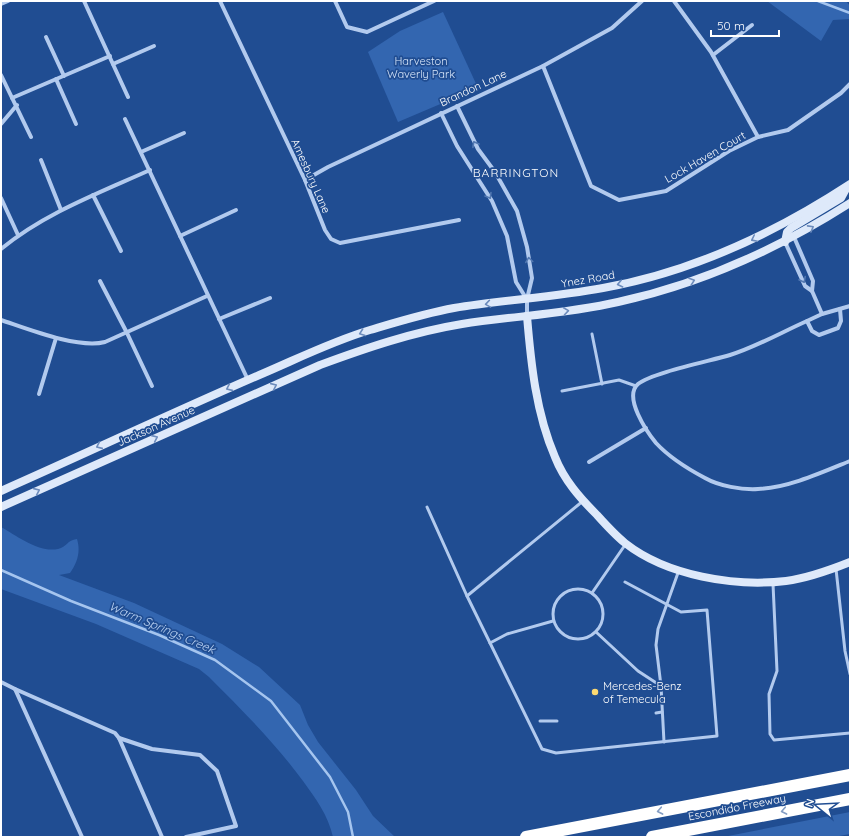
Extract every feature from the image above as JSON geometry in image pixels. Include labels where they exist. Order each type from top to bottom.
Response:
[{"type":"highway","points":[[526,837],[850,775]]},
{"type":"highway","name":"Escondido Freeway","points":[[652,837],[850,799]]},
{"type":"main road","name":"Ynez Road","points":[[315,351],[368,330],[453,308],[605,288],[657,276],[712,257],[751,241],[780,226],[849,184]]},
{"type":"main road","points":[[785,242],[787,232],[791,228],[841,198],[849,184]]},
{"type":"main road","points":[[850,203],[812,228],[785,242],[726,268],[668,289],[617,303],[527,316],[535,387],[547,437],[555,459],[564,475],[583,501],[626,543],[654,560],[679,570],[721,579],[772,582],[788,580],[836,568],[850,562]]},
{"type":"main road","name":"Jackson Avenue","points":[[1,507],[179,427],[320,365],[358,350],[420,333],[462,324],[527,316]]},
{"type":"main road","name":"Jackson Avenue","points":[[1,491],[315,351]]},
{"type":"main road","points":[[173,413],[179,427]]},
{"type":"street","points":[[1,4],[8,1]]},
{"type":"street","points":[[84,1],[128,97]]},
{"type":"street","name":"Amesbury Lane","points":[[220,1],[305,180],[325,230],[331,239],[340,243],[459,220]]},
{"type":"street","points":[[334,1],[347,27],[366,32],[434,1]]},
{"type":"street","name":"Brandon Lane","points":[[305,180],[441,113],[542,66],[612,28],[642,1]]},
{"type":"street","points":[[674,1],[713,55],[758,137]]},
{"type":"street","points":[[713,55],[752,25]]},
{"type":"street","points":[[46,37],[64,76]]},
{"type":"street","points":[[114,64],[154,46]]},
{"type":"street","points":[[12,98],[110,56]]},
{"type":"street","name":"Lock Haven Court","points":[[542,66],[591,186],[619,200],[666,191],[729,151],[758,137],[788,130],[850,84]]},
{"type":"street","points":[[1,75],[17,105],[31,137]]},
{"type":"street","points":[[56,79],[76,124]]},
{"type":"street","points":[[1,124],[17,105]]},
{"type":"street","points":[[457,106],[478,149],[495,172],[517,211],[527,247],[532,278],[527,298],[527,316]]},
{"type":"street","points":[[441,113],[458,146],[492,201],[507,236],[516,282],[527,298]]},
{"type":"street","points":[[125,119],[150,170],[207,296],[248,380]]},
{"type":"street","points":[[141,152],[184,133]]},
{"type":"street","points":[[41,160],[61,210]]},
{"type":"street","points":[[1,249],[18,235],[61,210],[150,170]]},
{"type":"street","points":[[93,195],[121,251]]},
{"type":"street","points":[[1,198],[18,235]]},
{"type":"street","points":[[180,236],[236,210]]},
{"type":"street","points":[[794,237],[813,281],[812,291],[822,314]]},
{"type":"street","points":[[785,242],[805,286],[812,291]]},
{"type":"street","points":[[100,281],[152,386]]},
{"type":"street","points":[[1,320],[56,338],[96,345],[127,333],[207,296]]},
{"type":"street","points":[[219,319],[270,298]]},
{"type":"street","points":[[850,306],[822,314],[732,355],[651,377],[636,386],[633,393],[634,405],[656,443],[675,459],[706,479],[730,486],[758,489],[788,483],[825,472],[850,461]]},
{"type":"street","points":[[807,321],[812,331],[819,335],[826,334],[838,328],[841,322],[840,309]]},
{"type":"street","points":[[39,394],[56,338]]},
{"type":"street","points":[[589,462],[646,428]]},
{"type":"street","points":[[1,682],[15,690],[114,734],[119,738],[152,749],[200,755],[217,771],[236,826],[186,837]]},
{"type":"street","points":[[15,690],[82,837]]},
{"type":"street","points":[[119,738],[162,837]]},
{"type":"lane","points":[[592,334],[602,384]]},
{"type":"lane","points":[[562,391],[620,380],[636,386]]},
{"type":"lane","points":[[467,596],[583,501]]},
{"type":"lane","points":[[427,507],[467,596],[542,749],[556,753],[717,736],[708,610],[681,612],[625,582]]},
{"type":"lane","points":[[592,593],[626,543]]},
{"type":"lane","points":[[836,568],[845,651],[850,674]]},
{"type":"lane","points":[[664,742],[661,686],[656,645],[658,629],[679,570]]},
{"type":"lane","points":[[772,582],[777,671],[769,694],[770,734],[774,740],[850,733]]},
{"type":"lane","points":[[578,588],[592,593],[602,604],[603,612],[600,626],[596,632],[589,637],[580,639],[572,639],[564,635],[558,629],[554,621],[554,606],[563,593],[578,588]]},
{"type":"lane","points":[[490,643],[507,634],[554,621]]},
{"type":"lane","points":[[596,632],[638,671],[661,686]]},
{"type":"lane","points":[[656,712],[662,712]]},
{"type":"lane","points":[[540,721],[557,721]]},
{"type":"green space","points":[[767,1],[846,1],[850,6],[850,19],[833,20],[821,41]]},
{"type":"green space","name":"Harveston Waverly Park","points":[[443,12],[478,88],[398,122],[368,52],[400,31]]},
{"type":"green space","points":[[1,527],[28,543],[43,549],[58,549],[77,539],[79,548],[75,565],[70,573],[59,575],[134,603],[222,644],[259,667],[300,705],[308,725],[318,742],[356,790],[373,816],[395,837],[333,837],[331,829],[321,808],[292,767],[246,714],[199,669],[96,624],[1,589]]},
{"type":"green space","points":[[850,812],[850,834],[834,837],[723,837]]},
{"type":"waterway","points":[[818,1],[850,13]]},
{"type":"waterway","name":"Warm Springs Creek","points":[[1,570],[71,601],[159,635],[215,660],[271,701],[330,777],[348,812],[353,837]]},
{"type":"place","name":"Mercedes-Benz of Temecula","points":[[595,692]]},
{"type":"district","name":"BARRINGTON","points":[[516,173]]}]
